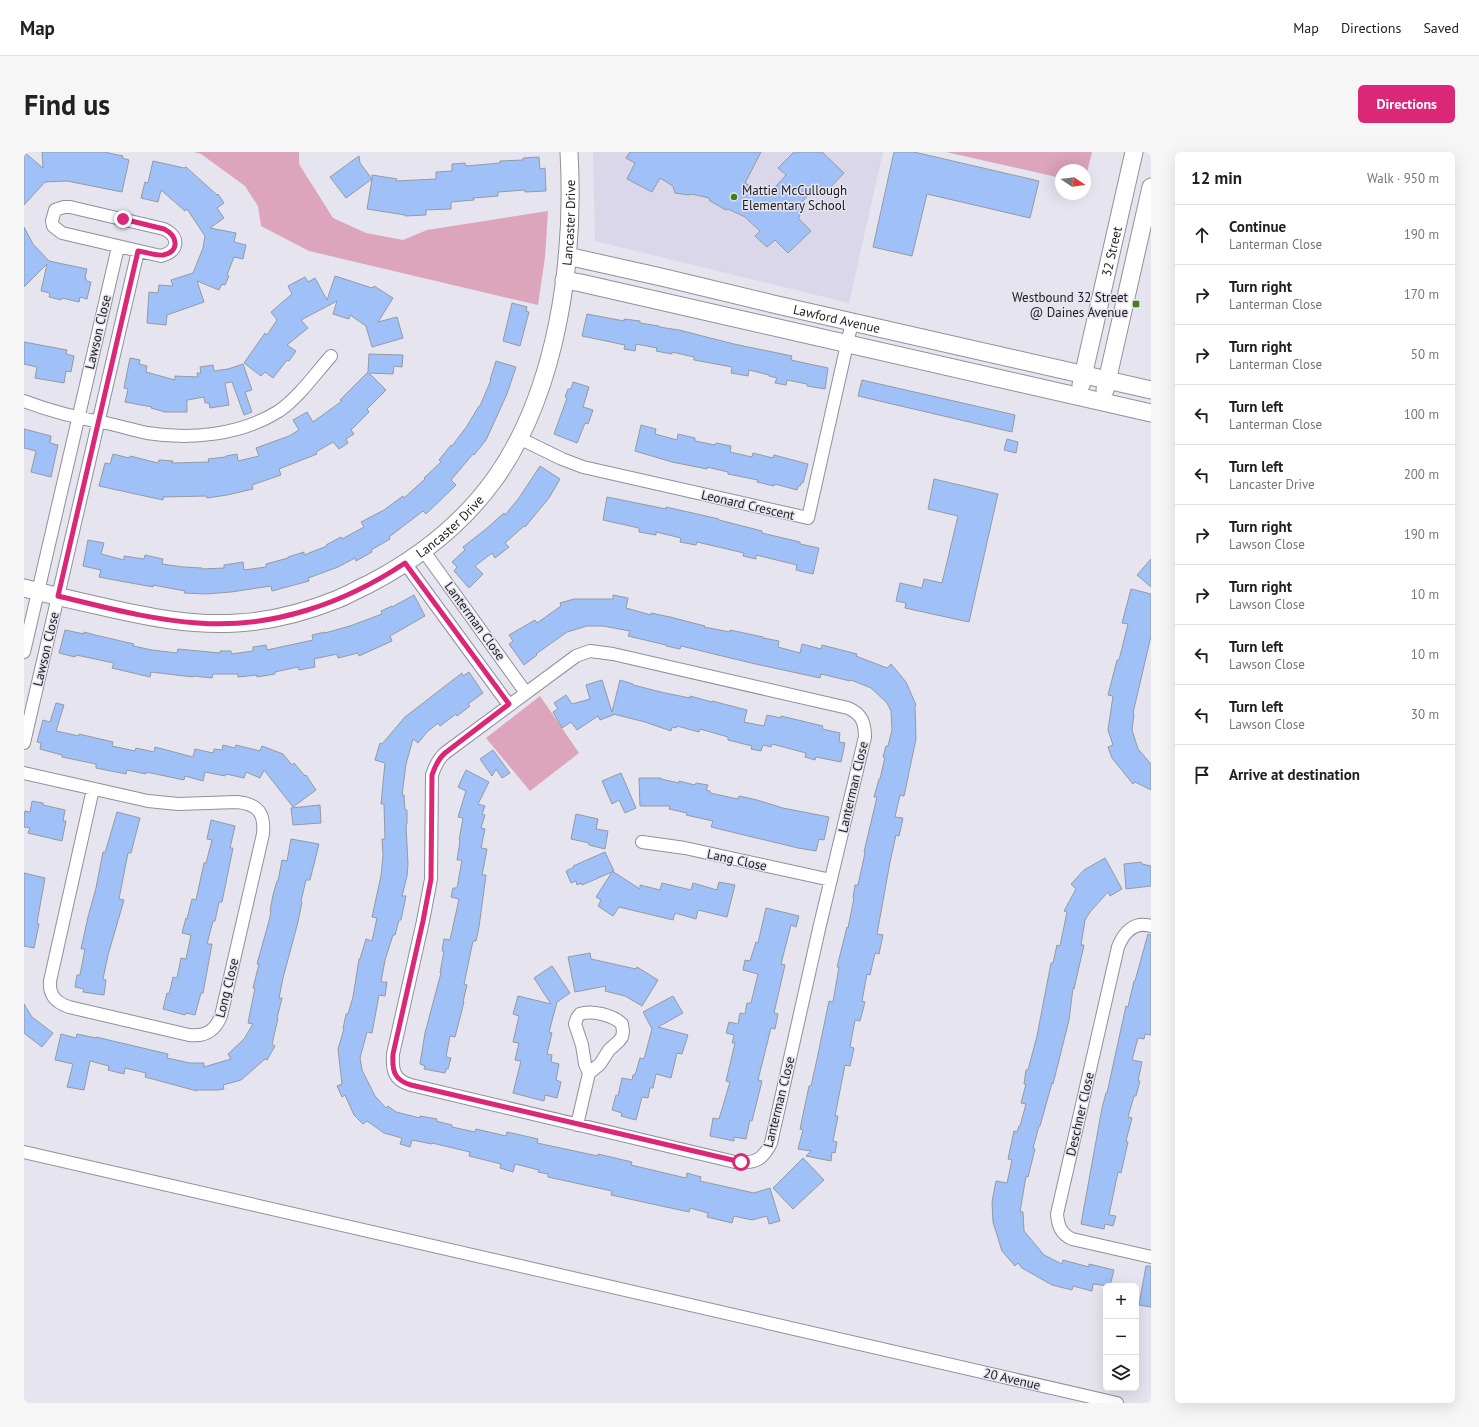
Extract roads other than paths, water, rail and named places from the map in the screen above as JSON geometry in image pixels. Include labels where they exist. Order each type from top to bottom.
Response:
[{"type":"street","name":"Lancaster Drive","points":[[31,590],[164,620],[201,624],[251,622],[304,611],[339,599],[387,575],[423,550],[457,522],[483,494],[505,463],[519,438],[547,368],[560,310],[567,256],[570,210],[569,152]]},
{"type":"street","name":"32 Street","points":[[1078,397],[1134,152]]},
{"type":"street","name":"32 Street","points":[[1102,402],[1151,187]]},
{"type":"street","points":[[70,207],[164,229],[174,236],[176,242],[174,247],[166,254],[161,256],[118,246],[62,233],[53,226],[52,221],[55,210],[70,207]]},
{"type":"street","name":"Lawson Close","points":[[24,652],[31,590],[59,502],[118,246]]},
{"type":"street","name":"Lawson Close","points":[[24,743],[138,251]]},
{"type":"street","name":"Lawford Avenue","points":[[567,256],[1151,390]]},
{"type":"street","name":"Lawford Avenue","points":[[564,280],[1151,413]]},
{"type":"street","name":"Leonard Crescent","points":[[519,438],[562,459],[590,468],[808,518],[852,322]]},
{"type":"street","points":[[99,330],[118,335]]},
{"type":"street","points":[[24,401],[79,418],[147,433],[182,436],[211,434],[241,428],[260,421],[279,410],[303,388],[331,356]]},
{"type":"street","points":[[59,502],[79,508]]},
{"type":"street","name":"Lanterman Close","points":[[423,550],[526,693]]},
{"type":"street","name":"Lanterman Close","points":[[405,563],[509,704]]},
{"type":"street","name":"Lanterman Close","points":[[596,651],[841,706],[856,711],[861,717],[864,723],[865,737],[771,1143],[767,1152],[755,1161],[735,1162],[411,1085],[399,1080],[393,1069],[393,1054],[431,879],[432,775],[438,759],[509,704],[576,656],[596,651]]},
{"type":"street","name":"Long Close","points":[[24,772],[92,789],[159,803],[178,804],[246,802],[256,807],[260,812],[264,826],[260,849],[221,1016],[216,1027],[210,1031],[196,1036],[189,1035],[69,1007],[56,1001],[52,995],[50,981],[92,789]]},
{"type":"street","name":"Lang Close","points":[[642,842],[685,848],[831,880]]},
{"type":"street","name":"Deschner Close","points":[[1151,926],[1139,924],[1133,927],[1127,931],[1118,947],[1057,1214],[1062,1233],[1072,1239],[1151,1257]]},
{"type":"street","points":[[577,1125],[589,1073],[585,1064],[582,1045],[575,1024],[577,1018],[580,1014],[585,1012],[616,1018],[622,1024],[622,1037],[600,1064],[589,1073]]},
{"type":"street","name":"20 Avenue","points":[[24,1152],[1117,1403]]},
{"type":"place","name":"Mattie McCullough Elementary School","points":[[734,197]]},
{"type":"place","name":"Westbound 32 Street @ Daines Avenue","points":[[1136,304]]}]
